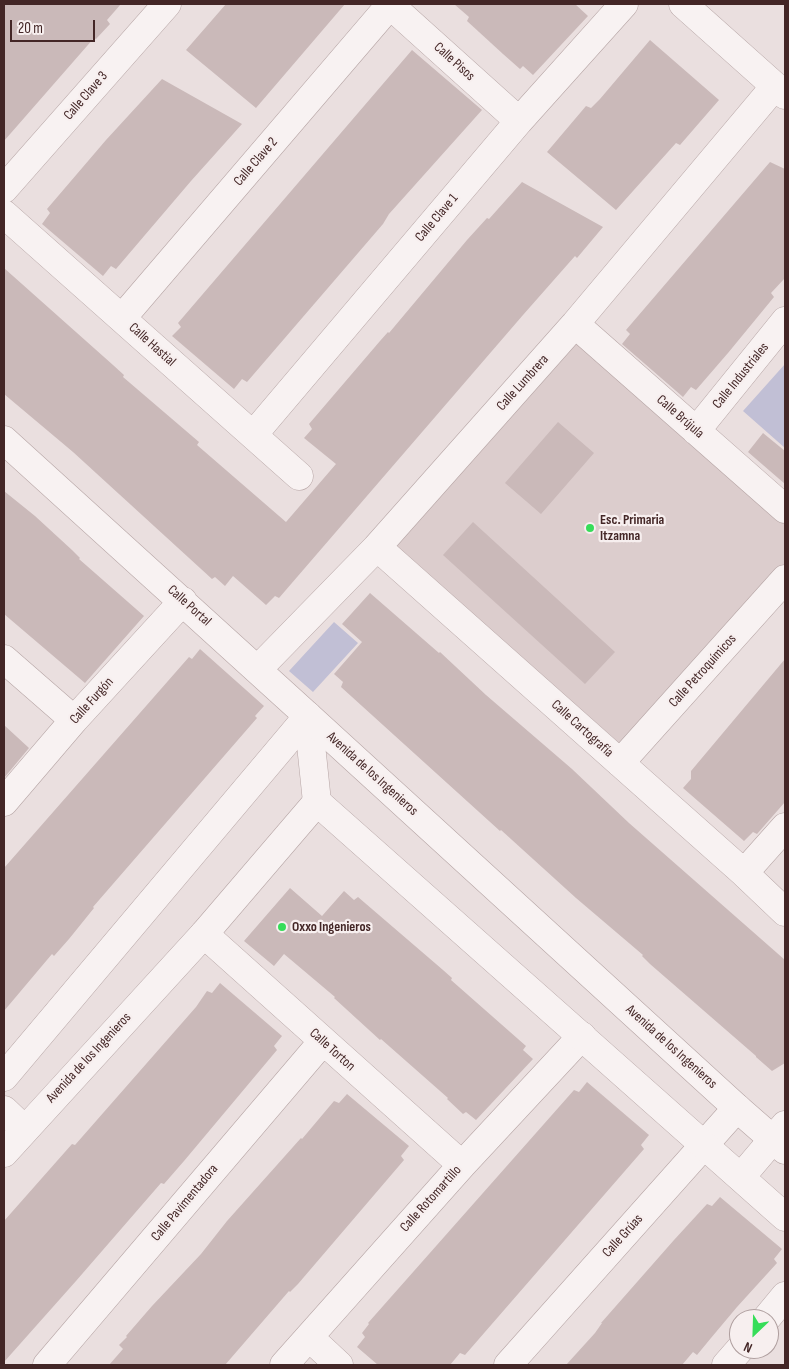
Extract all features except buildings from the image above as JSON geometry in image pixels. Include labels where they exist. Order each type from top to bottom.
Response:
[{"type":"street","name":"Calle Clave 3","points":[[4,189],[167,4]]},
{"type":"street","name":"Calle Pisos","points":[[389,4],[519,121]]},
{"type":"street","name":"Calle Clave 2","points":[[122,318],[389,4]]},
{"type":"street","name":"Calle Clave 1","points":[[253,435],[519,121],[624,4]]},
{"type":"street","points":[[683,4],[780,91]]},
{"type":"street","name":"Calle Lumbrera","points":[[258,669],[377,548],[780,91]]},
{"type":"street","name":"Calle Hastial","points":[[4,214],[300,476]]},
{"type":"street","name":"Calle Industriales","points":[[696,431],[785,321]]},
{"type":"street","name":"Calle Brújula","points":[[575,324],[785,509]]},
{"type":"street","name":"Calle Portal","points":[[4,440],[308,716]]},
{"type":"street","name":"Calle Cartografía","points":[[377,548],[744,873],[785,912]]},
{"type":"street","name":"Calle Petroquímicos","points":[[620,763],[785,579]]},
{"type":"street","name":"Calle Furgón","points":[[4,802],[74,720],[183,601]]},
{"type":"street","points":[[4,659],[74,720]]},
{"type":"street","points":[[308,716],[317,802],[785,1217]]},
{"type":"street","points":[[4,1077],[308,716]]},
{"type":"street","name":"Avenida de los Ingenieros","points":[[308,716],[737,1108],[781,1138]]},
{"type":"street","name":"Avenida de los Ingenieros","points":[[4,1153],[204,934],[317,802]]},
{"type":"street","points":[[744,873],[785,827]]},
{"type":"street","name":"Calle Torton","points":[[204,934],[462,1165]]},
{"type":"street","name":"Calle Rotomartillo","points":[[284,1365],[462,1165],[582,1036]]},
{"type":"street","name":"Calle Pavimentadora","points":[[47,1365],[323,1041]]},
{"type":"street","name":"Calle Grúas","points":[[508,1365],[737,1108]]},
{"type":"street","points":[[4,1110],[24,1129]]},
{"type":"street","points":[[741,1177],[781,1138]]},
{"type":"street","points":[[774,1309],[785,1296]]},
{"type":"street","points":[[309,1337],[339,1365]]},
{"type":"shaded area","name":"Esc. Primaria Itzamna","points":[[575,324],[785,509],[785,579],[620,763],[377,547]]},
{"type":"shaded area","points":[[785,364],[785,448],[743,411]]},
{"type":"shaded area","points":[[334,622],[358,643],[313,692],[289,671]]},
{"type":"place","name":"Esc. Primaria Itzamna","points":[[590,528]]},
{"type":"place","name":"Oxxo Ingenieros","points":[[282,927]]}]
